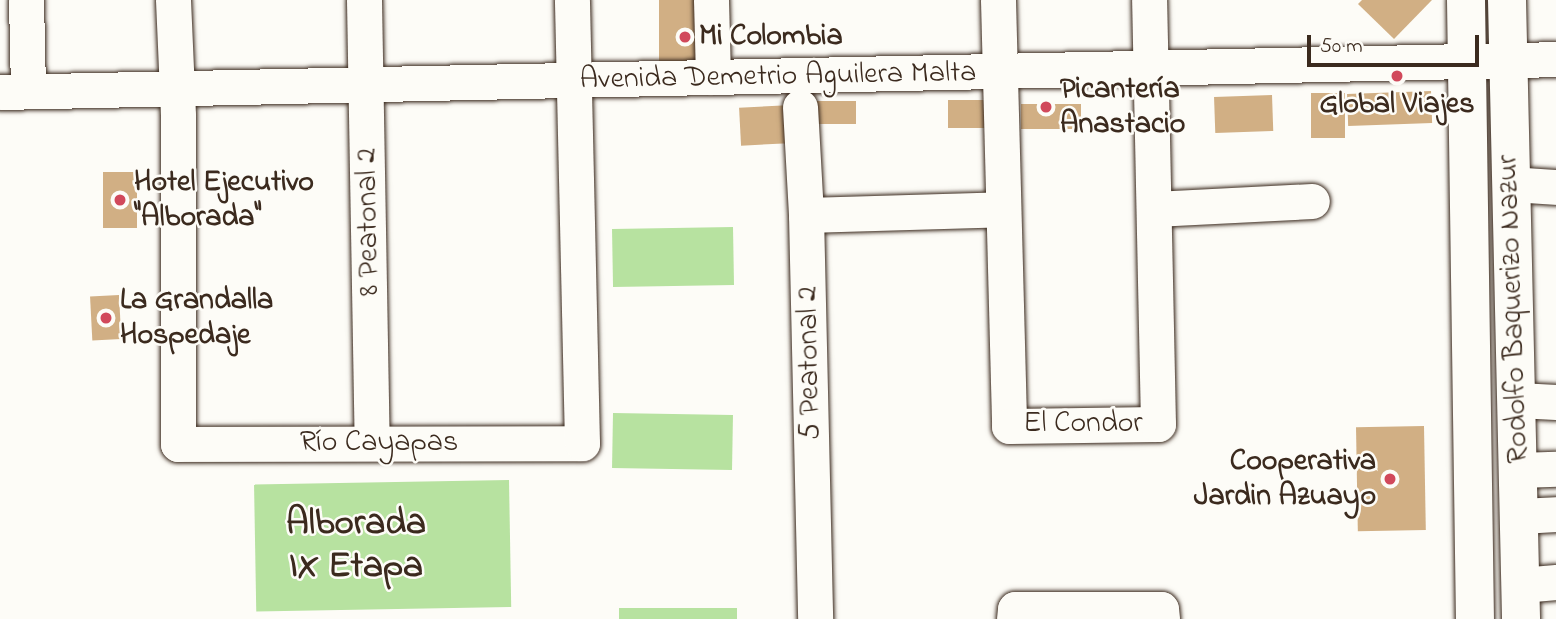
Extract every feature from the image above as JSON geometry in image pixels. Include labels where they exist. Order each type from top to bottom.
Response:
[{"type":"main road","name":"Rodolfo Baquerizo Nazur","points":[[1466,0],[1475,619]]},
{"type":"main road","name":"Rodolfo Baquerizo Nazur","points":[[1507,0],[1518,400],[1537,469],[1538,515],[1533,595]]},
{"type":"street","points":[[14,91],[26,0]]},
{"type":"street","name":"Río Cayapas","points":[[173,0],[178,444],[582,443],[572,0]]},
{"type":"street","name":"8 Peatonal 2","points":[[364,0],[372,443]]},
{"type":"street","points":[[711,0],[713,77]]},
{"type":"street","name":"El Condor","points":[[998,0],[1009,426],[1158,424],[1149,0]]},
{"type":"street","name":"Avenida Demetrio Aguilera Malta","points":[[14,91],[1150,70],[1556,59]]},
{"type":"street","name":"5 Peatonal 2","points":[[800,107],[806,215],[815,619]]},
{"type":"street","points":[[1511,184],[1556,187]]},
{"type":"street","points":[[1154,209],[1311,201]]},
{"type":"street","points":[[806,215],[1003,209]]},
{"type":"street","points":[[1518,400],[1556,402]]},
{"type":"street","points":[[1014,619],[1015,608],[1161,609],[1162,619]]},
{"type":"green space","points":[[733,227],[734,285],[613,287],[612,229]]},
{"type":"green space","points":[[613,413],[733,415],[732,470],[612,468]]},
{"type":"green space","points":[[509,480],[511,607],[256,611],[254,484]]},
{"type":"green space","points":[[619,608],[737,608],[737,619],[619,619]]},
{"type":"building","name":"Mi Colombia","points":[[659,0],[706,0],[706,62],[659,62]]},
{"type":"building","points":[[1362,0],[1432,0],[1394,39],[1358,4]]},
{"type":"building","points":[[1431,91],[1432,123],[1348,126],[1347,94]]},
{"type":"building","points":[[1311,93],[1345,93],[1345,138],[1311,138]]},
{"type":"building","points":[[1272,95],[1273,131],[1215,133],[1214,97]]},
{"type":"building","points":[[948,100],[987,100],[987,128],[948,128]]},
{"type":"building","points":[[811,101],[856,101],[856,124],[811,124]]},
{"type":"building","points":[[1021,104],[1081,104],[1081,129],[1021,129]]},
{"type":"building","points":[[792,105],[794,143],[741,146],[739,108]]},
{"type":"building","name":"Hotel Ejecutivo \"Alborada\"","points":[[103,172],[137,172],[137,228],[103,228]]},
{"type":"building","name":"La Grandalla Hospedaje","points":[[119,295],[121,339],[92,340],[90,297]]},
{"type":"building","name":"Cooperativa Jardin Azuayo","points":[[1424,426],[1426,530],[1358,531],[1356,427]]},
{"type":"place","name":"Mi Colombia","points":[[685,37]]},
{"type":"place","name":"Global Viajes","points":[[1397,76]]},
{"type":"place","name":"Picantería Anastacio","points":[[1046,107]]},
{"type":"place","name":"Hotel Ejecutivo \"Alborada\"","points":[[120,200]]},
{"type":"place","name":"La Grandalla Hospedaje","points":[[106,318]]},
{"type":"place","name":"Cooperativa Jardin Azuayo","points":[[1390,479]]},
{"type":"district","name":"Alborada IX Etapa","points":[[356,546]]}]
